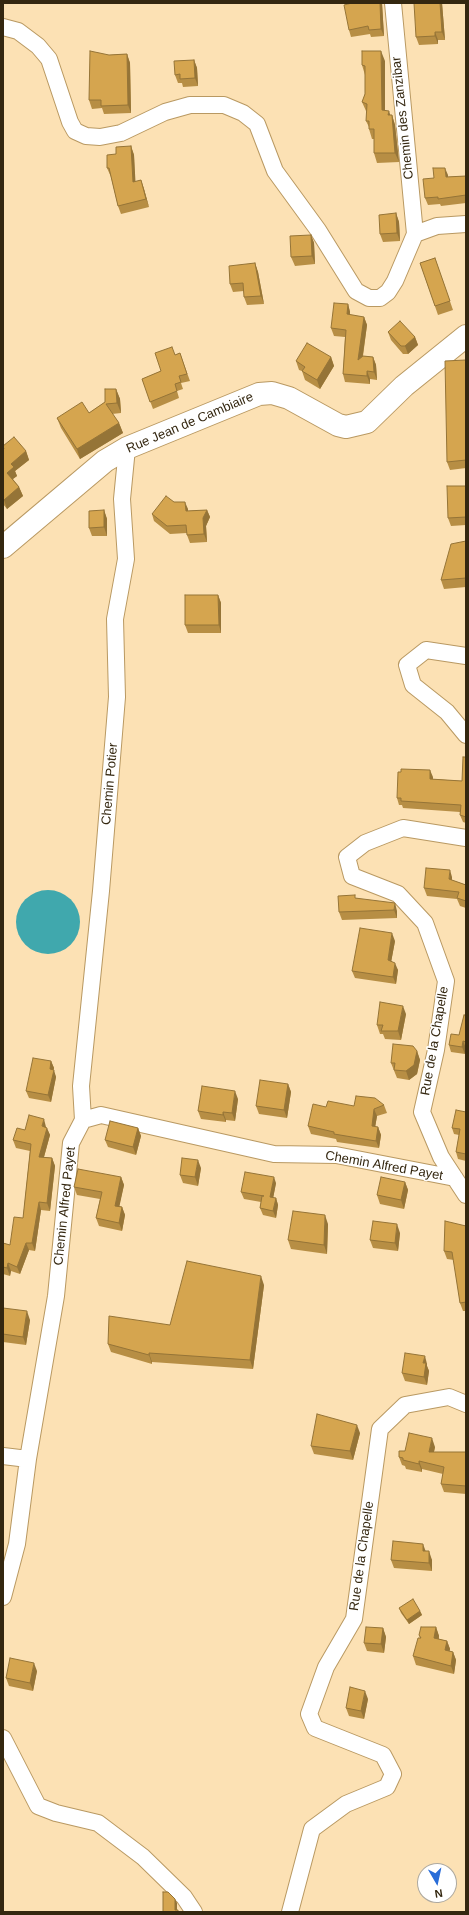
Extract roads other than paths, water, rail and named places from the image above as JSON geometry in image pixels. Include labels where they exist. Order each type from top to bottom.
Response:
[{"type":"main road","name":"Rue Jean de Cambiaire","points":[[3,547],[106,461],[127,448],[259,394],[272,393],[290,398],[338,425],[346,427],[367,422],[404,386],[466,336]]},
{"type":"street","name":"Chemin des Zanzibar","points":[[393,3],[415,234]]},
{"type":"street","points":[[3,27],[18,31],[38,46],[49,59],[70,122],[75,130],[86,136],[100,137],[121,133],[165,112],[190,105],[224,105],[242,113],[252,120],[257,124],[275,171],[318,230],[356,291],[369,298],[380,298],[388,292],[415,234],[436,226],[466,224]]},
{"type":"street","name":"Chemin Potier","points":[[83,1120],[81,1086],[101,891],[117,697],[115,619],[126,559],[122,499],[127,448]]},
{"type":"street","points":[[466,656],[426,650],[407,665],[413,685],[447,712],[466,735]]},
{"type":"street","name":"Rue de la Chapelle","points":[[466,838],[404,828],[365,843],[347,857],[352,876],[398,894],[425,923],[446,981],[436,1050],[422,1112],[441,1157],[466,1195]]},
{"type":"street","name":"Chemin Alfred Payet","points":[[3,1597],[17,1544],[28,1459],[56,1296],[71,1143],[83,1120],[101,1115],[274,1154],[336,1155],[455,1178]]},
{"type":"street","name":"Rue de la Chapelle","points":[[290,1912],[312,1829],[346,1804],[386,1787],[393,1774],[383,1755],[315,1728],[309,1714],[326,1667],[354,1619],[380,1429],[405,1405],[449,1397],[466,1404]]},
{"type":"street","points":[[3,1456],[28,1459]]},
{"type":"street","points":[[3,1738],[38,1806],[56,1813],[98,1823],[143,1857],[184,1897],[194,1912]]},
{"type":"water","points":[[48,890],[66,896],[74,904],[80,922],[74,940],[66,948],[48,954],[30,948],[22,940],[16,922],[22,904],[30,896]]}]
